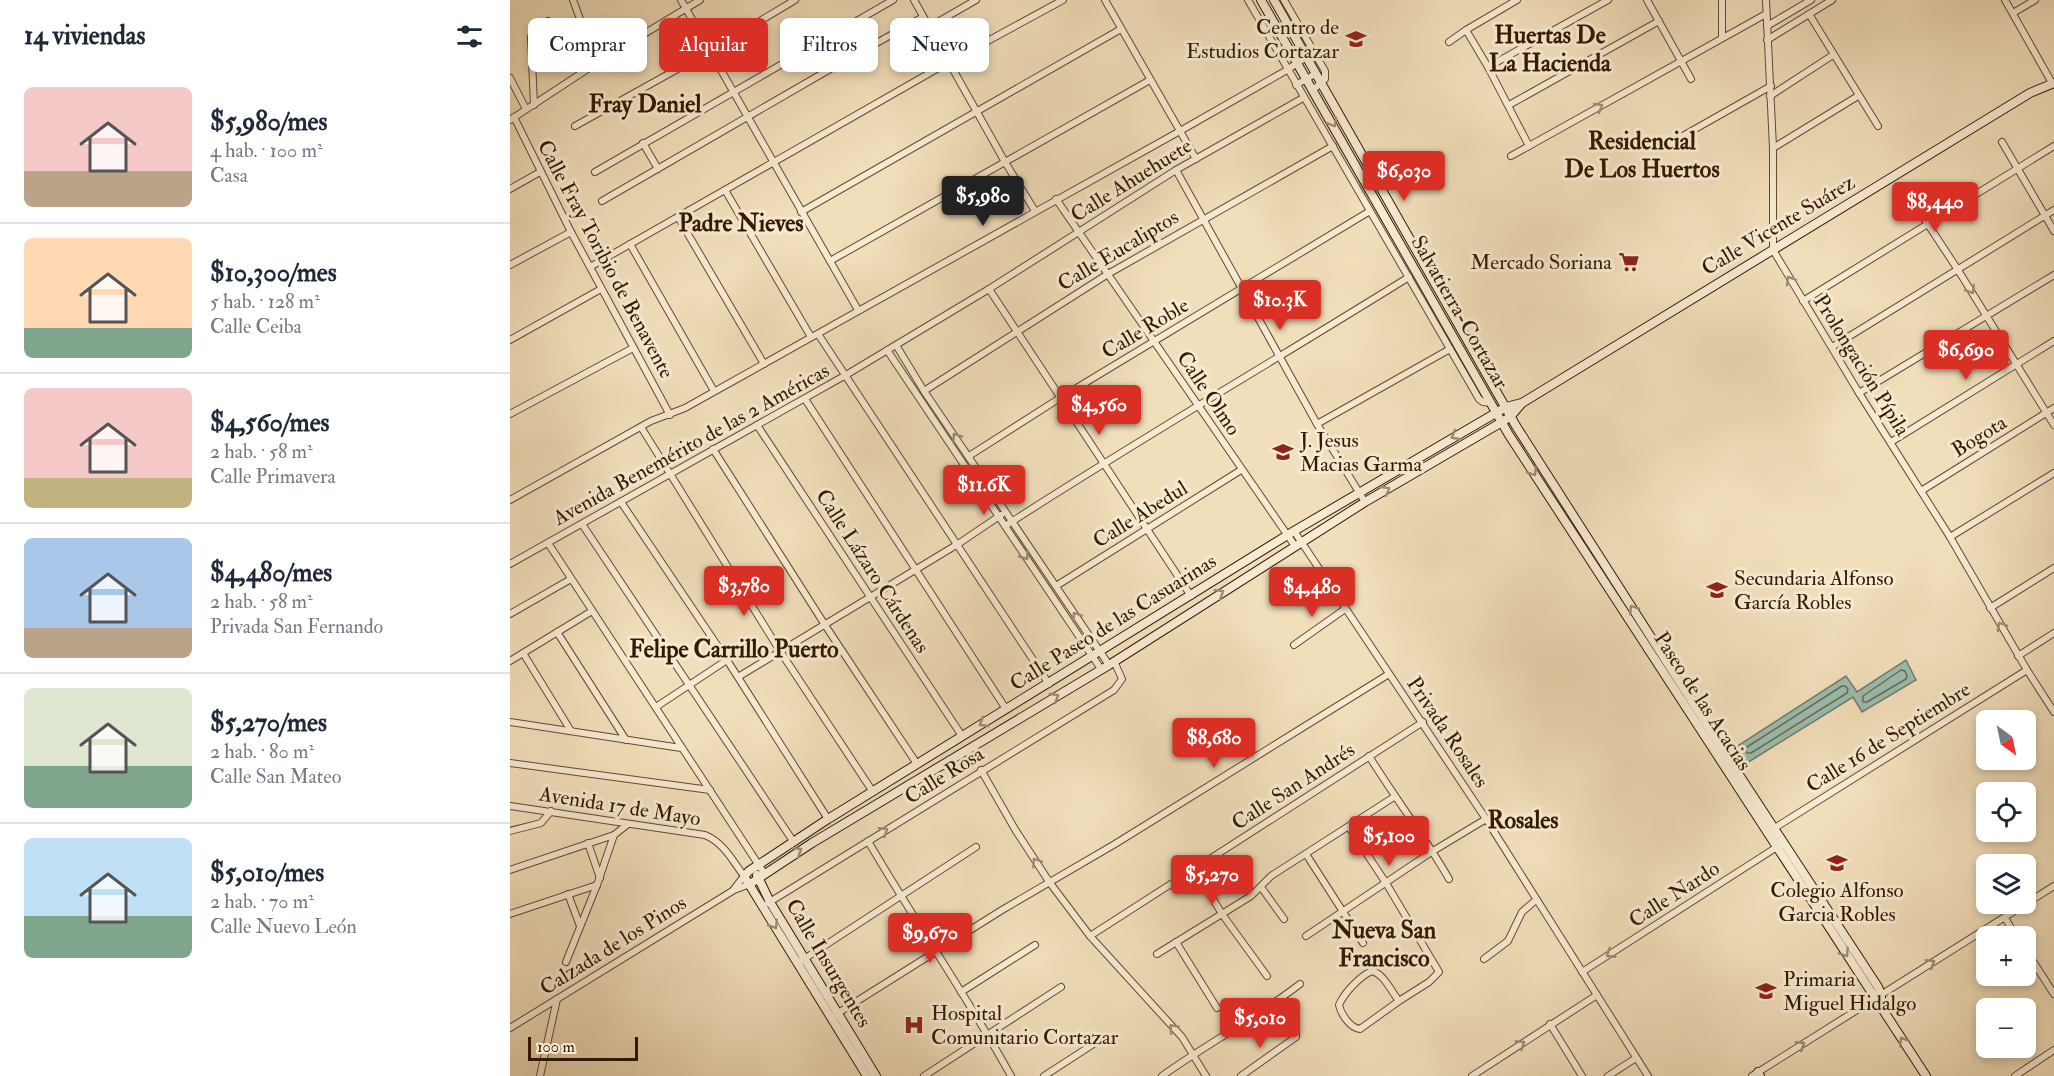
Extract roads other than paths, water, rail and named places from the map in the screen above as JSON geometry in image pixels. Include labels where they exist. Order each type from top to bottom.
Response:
[{"type":"main road","name":"Salvatierra-Cortazar","points":[[1261,0],[1502,422]]},
{"type":"main road","name":"Salvatierra-Cortazar","points":[[1274,0],[1511,416]]},
{"type":"main road","name":"Calle Vicente Suárez","points":[[1506,407],[1522,402],[2030,93],[2053,83]]},
{"type":"main road","name":"Calle Vicente Suárez","points":[[1511,416],[1522,402]]},
{"type":"main road","name":"Calle Paseo de las Casuarinas","points":[[744,876],[792,841],[1291,533],[1506,407]]},
{"type":"main road","name":"Calle Paseo de las Casuarinas","points":[[750,884],[761,875],[1113,667],[1298,544],[1511,416]]},
{"type":"main road","name":"Paseo de las Acacias","points":[[1511,416],[1771,831]]},
{"type":"main road","name":"Paseo de las Acacias","points":[[1502,422],[1878,996],[1881,1006],[1926,1076]]},
{"type":"main road","name":"Calle Insurgentes","points":[[756,866],[761,875],[766,904]]},
{"type":"main road","name":"Calle Insurgentes","points":[[744,876],[766,904],[876,1076]]},
{"type":"main road","name":"Calle Insurgentes","points":[[835,1015],[867,1076]]},
{"type":"street","points":[[573,0],[580,18]]},
{"type":"street","points":[[681,0],[691,18]]},
{"type":"street","points":[[647,32],[700,0]]},
{"type":"street","points":[[765,18],[795,0]]},
{"type":"street","points":[[595,172],[893,0]]},
{"type":"street","points":[[602,201],[923,17],[914,0]]},
{"type":"street","points":[[945,18],[976,0]]},
{"type":"street","points":[[989,40],[1063,0]]},
{"type":"street","points":[[1106,0],[1196,159]]},
{"type":"street","points":[[1248,0],[1479,399],[1491,403]]},
{"type":"street","points":[[1284,0],[1325,71],[1322,84],[1312,90]]},
{"type":"street","points":[[1449,42],[1517,0]]},
{"type":"street","points":[[1488,67],[1608,0]]},
{"type":"street","points":[[1647,0],[1692,79]]},
{"type":"street","points":[[1722,0],[1722,38]]},
{"type":"street","points":[[1766,0],[1773,148],[1773,250]]},
{"type":"street","points":[[1767,26],[1811,0]]},
{"type":"street","points":[[1767,40],[1832,0]]},
{"type":"street","points":[[2005,0],[2053,83]]},
{"type":"street","points":[[2013,13],[2035,0]]},
{"type":"street","points":[[1511,156],[1766,14]]},
{"type":"street","points":[[1809,14],[1878,126]]},
{"type":"street","points":[[1509,105],[1659,21]]},
{"type":"street","points":[[801,212],[1121,29]]},
{"type":"street","points":[[1466,30],[1509,105],[1529,146]]},
{"type":"street","points":[[1770,96],[1833,55]]},
{"type":"street","points":[[510,500],[656,418],[670,415],[714,392],[1180,131],[1306,57]]},
{"type":"street","points":[[533,72],[534,105]]},
{"type":"street","points":[[512,118],[584,72]]},
{"type":"street","points":[[575,126],[672,72]]},
{"type":"street","points":[[722,72],[858,310]]},
{"type":"street","points":[[590,267],[931,72]]},
{"type":"street","points":[[955,72],[1035,211]]},
{"type":"street","points":[[1296,85],[1315,74]]},
{"type":"street","points":[[510,78],[526,109]]},
{"type":"street","points":[[830,261],[1150,80]]},
{"type":"street","points":[[1681,137],[1771,86]]},
{"type":"street","points":[[1773,148],[1858,96]]},
{"type":"street","name":"Calle Ahuehuete","points":[[887,350],[989,289],[1176,170],[1303,98]]},
{"type":"street","name":"Calle Fray Toribio de Benavente","points":[[512,118],[670,415]]},
{"type":"street","points":[[2002,142],[2054,231]]},
{"type":"street","points":[[643,143],[657,169]]},
{"type":"street","name":"Calle Eucaliptos","points":[[924,391],[1108,274],[1333,146]]},
{"type":"street","points":[[1803,301],[2054,146]]},
{"type":"street","points":[[1176,170],[1317,424],[1365,502]]},
{"type":"street","points":[[510,189],[540,172]]},
{"type":"street","points":[[725,189],[814,335],[846,375],[1049,684]]},
{"type":"street","points":[[1910,197],[2017,363],[2054,425]]},
{"type":"street","name":"Calle Olmo","points":[[1056,199],[1241,470],[1298,544]]},
{"type":"street","points":[[1832,347],[2054,210]]},
{"type":"street","name":"Calle Roble","points":[[969,456],[1060,398],[1370,211]]},
{"type":"street","points":[[678,216],[764,364]]},
{"type":"street","points":[[510,265],[571,232]]},
{"type":"street","points":[[630,244],[714,392]]},
{"type":"street","name":"Prolongación Pípila","points":[[1773,250],[1859,393],[1950,537],[2018,656],[2054,711]]},
{"type":"street","points":[[1859,393],[2054,275]]},
{"type":"street","points":[[1005,526],[1197,405],[1281,357],[1409,277]]},
{"type":"street","points":[[510,340],[601,289]]},
{"type":"street","points":[[989,289],[1191,596]]},
{"type":"street","points":[[1891,442],[2054,341]]},
{"type":"street","points":[[896,345],[924,391],[1056,586],[1097,654]]},
{"type":"street","points":[[510,414],[633,348]]},
{"type":"street","points":[[1317,424],[1450,349]]},
{"type":"street","points":[[887,350],[1005,526],[1097,654],[1113,667]]},
{"type":"street","name":"Avenida Benemérito de las 2 Américas","points":[[510,564],[805,399],[887,350]]},
{"type":"street","points":[[805,399],[1006,709]]},
{"type":"street","name":"Bogota","points":[[1921,491],[2054,408]]},
{"type":"street","name":"Calle Lázaro Cárdenas","points":[[757,425],[962,736]]},
{"type":"street","points":[[641,427],[780,651],[873,792]]},
{"type":"street","points":[[713,449],[917,764]]},
{"type":"street","name":"Calle Abedul","points":[[1056,586],[1241,470]]},
{"type":"street","points":[[1950,537],[2054,473]]},
{"type":"street","points":[[621,502],[727,660],[828,819]]},
{"type":"street","points":[[738,677],[958,544],[1006,512]]},
{"type":"street","points":[[582,524],[792,841]]},
{"type":"street","points":[[548,543],[657,707],[756,866]]},
{"type":"street","name":"Privada Rosales","points":[[1298,544],[1423,722],[1648,1076]]},
{"type":"street","points":[[1990,608],[2054,568]]},
{"type":"street","points":[[510,614],[571,579]]},
{"type":"street","points":[[1294,645],[1345,609]]},
{"type":"street","points":[[510,661],[592,611]]},
{"type":"street","points":[[557,632],[626,740]]},
{"type":"street","points":[[2018,656],[2054,633]]},
{"type":"street","points":[[523,653],[571,731]]},
{"type":"street","points":[[657,707],[727,660]]},
{"type":"street","name":"Calle Rosa","points":[[766,904],[1114,690],[1120,683],[1113,667]]},
{"type":"street","name":"Calle 16 de Septiembre","points":[[1771,831],[2027,670]]},
{"type":"street","points":[[835,1015],[1002,910],[1115,844],[1389,674]]},
{"type":"street","points":[[510,722],[681,748]]},
{"type":"street","name":"Calle San Andrés","points":[[1090,936],[1423,722]]},
{"type":"street","points":[[1369,756],[1394,797],[1433,851],[1449,879]]},
{"type":"street","points":[[510,763],[710,790]]},
{"type":"street","points":[[981,770],[1016,831],[1050,883],[1090,936],[1151,1006],[1175,1029],[1206,1076]]},
{"type":"street","points":[[1157,954],[1251,896],[1271,876],[1394,797]]},
{"type":"street","name":"Avenida 17 de Mayo","points":[[510,806],[696,832],[712,838],[723,848],[744,876]]},
{"type":"street","points":[[510,831],[535,826],[551,811]]},
{"type":"street","points":[[1306,936],[1433,851],[1486,819]]},
{"type":"street","points":[[510,870],[614,835],[628,824]]},
{"type":"street","points":[[1349,827],[1386,883],[1439,972],[1436,977],[1360,1029],[1354,1029],[1340,1009],[1339,1005],[1344,996],[1372,971],[1382,977],[1398,1001]]},
{"type":"street","points":[[566,962],[599,882],[614,835]]},
{"type":"street","points":[[868,841],[989,1035],[1011,1076]]},
{"type":"street","points":[[588,843],[599,882]]},
{"type":"street","name":"Calle Nardo","points":[[1582,972],[1780,845]]},
{"type":"street","points":[[802,961],[976,847]]},
{"type":"street","points":[[1306,855],[1363,943]]},
{"type":"street","points":[[1195,869],[1222,914],[1267,976]]},
{"type":"street","name":"Calzada de los Pinos","points":[[734,890],[744,876]]},
{"type":"street","points":[[510,914],[599,882]]},
{"type":"street","name":"Calzada de los Pinos","points":[[510,1028],[734,890],[750,884]]},
{"type":"street","points":[[1756,1075],[2054,886]]},
{"type":"street","points":[[1261,887],[1284,919]]},
{"type":"street","points":[[568,894],[580,926]]},
{"type":"street","points":[[1484,959],[1508,941],[1522,912],[1536,900]]},
{"type":"street","points":[[2005,918],[2010,926]]},
{"type":"street","points":[[1176,942],[1217,1008]]},
{"type":"street","points":[[961,992],[1035,945]]},
{"type":"street","points":[[2036,966],[2054,994]]},
{"type":"street","points":[[1162,1076],[1300,984]]},
{"type":"street","points":[[924,1076],[1061,987]]},
{"type":"street","points":[[1472,1076],[1597,995]]},
{"type":"street","points":[[540,1076],[557,999]]},
{"type":"street","points":[[1241,1076],[1296,1037],[1296,1028],[1277,1001]]},
{"type":"street","points":[[1550,1024],[1582,1076]]},
{"type":"street","points":[[1044,1076],[1095,1043]]},
{"type":"street","points":[[2015,1076],[2054,1050]]},
{"type":"street","points":[[1608,1076],[1636,1058]]},
{"type":"water","points":[[1906,660],[1916,680],[1862,712],[1853,697],[1747,763],[1736,747],[1846,676],[1857,692]]},
{"type":"place","name":"Centro de Estudios Cortazar","points":[[1356,39]]},
{"type":"place","name":"Mercado Soriana","points":[[1629,262]]},
{"type":"place","name":"J. Jesus Macias Garma","points":[[1283,452]]},
{"type":"place","name":"Secundaria Alfonso García Robles","points":[[1717,590]]},
{"type":"place","name":"Colegio Alfonso Garcia Robles","points":[[1837,863]]},
{"type":"place","name":"Primaria Miguel Hidalgo","points":[[1766,991]]},
{"type":"place","name":"Hospital Comunitario Cortazar","points":[[914,1025]]},
{"type":"district","name":"Huertas De La Hacienda","points":[[1550,49]]},
{"type":"district","name":"Fray Daniel","points":[[645,104]]},
{"type":"district","name":"Residencial De Los Huertos","points":[[1642,155]]},
{"type":"district","name":"Padre Nieves","points":[[741,223]]},
{"type":"district","name":"Felipe Carrillo Puerto","points":[[734,649]]},
{"type":"district","name":"Rosales","points":[[1523,820]]},
{"type":"district","name":"Nueva San Francisco","points":[[1384,944]]}]
